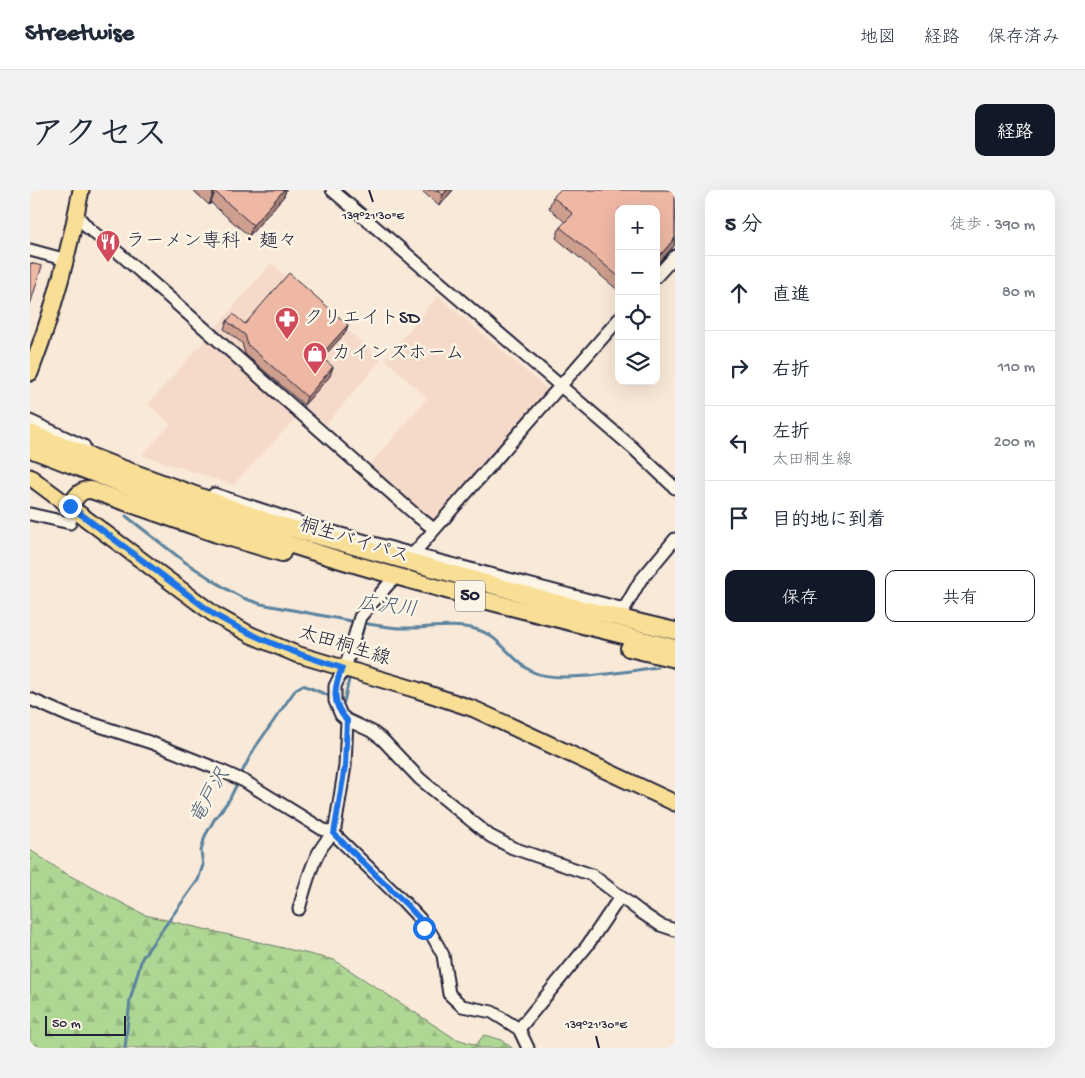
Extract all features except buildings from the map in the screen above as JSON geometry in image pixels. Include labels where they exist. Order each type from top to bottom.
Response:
[{"type":"highway","name":"桐生バイパス","points":[[30,433],[118,467],[269,530],[675,632]]},
{"type":"highway","name":"桐生バイパス","points":[[30,449],[269,530],[383,572],[675,648]]},
{"type":"highway","name":"50","points":[[70,506],[78,494],[85,489],[101,492],[216,534],[675,659]]},
{"type":"highway","points":[[624,609],[675,623]]},
{"type":"main road","points":[[30,373],[54,306],[81,190]]},
{"type":"main road","name":"太田桐生線","points":[[30,477],[215,615],[241,630],[296,654],[417,690],[474,710],[675,803]]},
{"type":"street","points":[[332,190],[633,448],[675,488]]},
{"type":"street","points":[[76,214],[88,228],[434,529]]},
{"type":"street","points":[[30,250],[66,260]]},
{"type":"street","points":[[660,273],[675,256]]},
{"type":"street","points":[[413,554],[615,323]]},
{"type":"street","points":[[30,422],[84,446],[198,488],[305,524],[624,609],[640,581],[675,539]]},
{"type":"street","points":[[30,514],[70,523],[72,511],[70,506]]},
{"type":"street","points":[[390,582],[358,621],[346,662],[335,686],[337,708],[347,720],[371,731],[382,739],[420,779],[490,836],[513,848],[592,875],[660,925],[675,930]]},
{"type":"street","points":[[30,699],[69,716],[152,743],[215,768],[244,781],[322,829],[334,834],[405,903],[420,919],[424,928],[432,935],[443,955],[449,994],[462,1006],[492,1012],[519,1029],[528,1048]]},
{"type":"street","points":[[299,909],[305,886],[317,858],[327,839],[334,834],[345,766],[347,720]]},
{"type":"street","points":[[519,1029],[587,946],[620,897]]},
{"type":"shaded area","name":"カインズホーム","points":[[271,263],[381,360],[323,428],[297,417],[233,485],[142,455],[171,424],[148,404]]},
{"type":"shaded area","points":[[438,296],[547,389],[546,397],[439,519],[431,521],[368,467],[427,398],[385,359]]},
{"type":"green space","points":[[30,850],[63,872],[145,915],[334,960],[454,1038],[476,1045],[484,1035],[502,1040],[512,1048],[30,1048]]},
{"type":"waterway","name":"広沢川","points":[[126,516],[185,562],[243,598],[261,604],[356,622]]},
{"type":"waterway","name":"広沢川","points":[[362,623],[399,628],[447,626],[475,629],[484,632],[499,642],[525,667],[533,672],[544,675],[558,677],[593,676],[657,667]]},
{"type":"waterway","name":"竜戸沢","points":[[352,667],[365,623]]},
{"type":"waterway","name":"竜戸沢","points":[[338,700],[344,702],[350,675]]},
{"type":"waterway","name":"竜戸沢","points":[[240,776],[254,749],[296,689],[303,685],[332,697]]},
{"type":"waterway","name":"竜戸沢","points":[[125,1048],[130,1000],[142,958],[198,880],[203,865],[201,851],[205,836],[229,800],[238,782]]},
{"type":"place","name":"ラーメン専科・麺々","points":[[108,263]]},
{"type":"place","name":"クリエイトSD","points":[[287,340]]},
{"type":"place","name":"カインズホーム","points":[[315,375]]},
{"type":"route","points":[[70,506],[215,615],[261,640],[296,654],[342,668],[335,686],[335,701],[337,708],[347,720],[345,766],[334,834],[405,903],[420,919],[424,928]]}]
